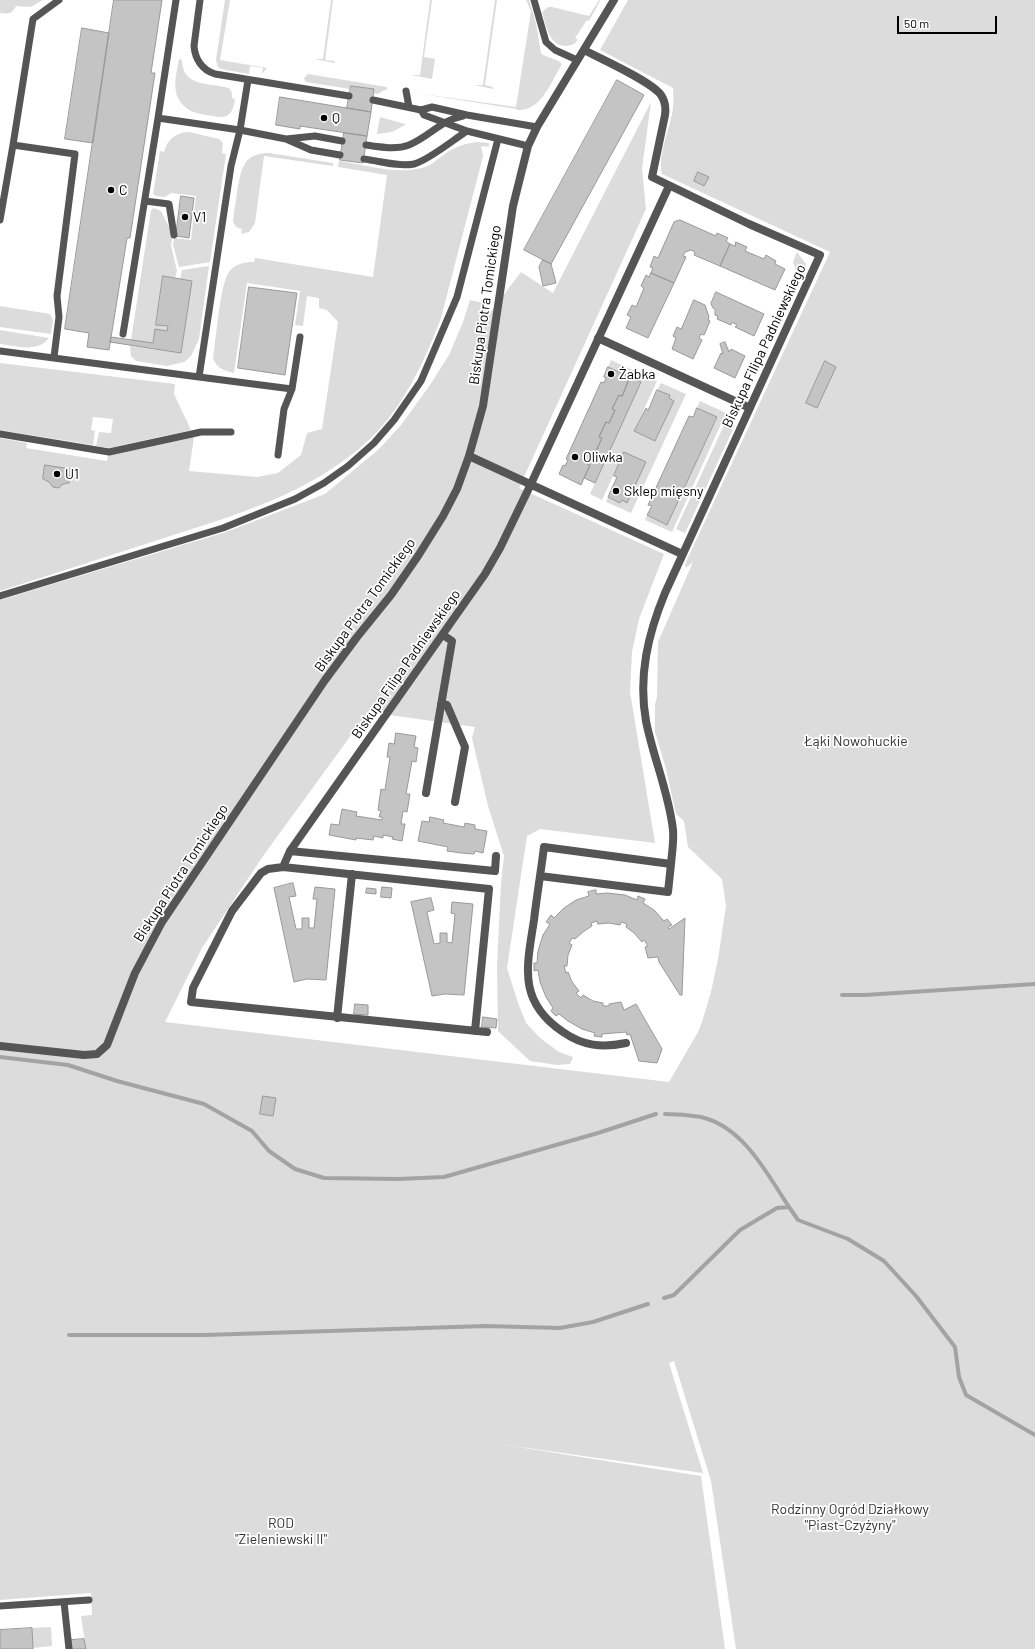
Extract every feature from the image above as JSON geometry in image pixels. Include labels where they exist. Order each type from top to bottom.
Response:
[{"type":"street","name":"Biskupa Piotra Tomickiego","points":[[0,1046],[84,1055],[97,1054],[104,1049],[110,1040],[127,992],[139,964],[162,922],[325,680],[357,637],[392,595],[444,516],[457,489],[469,456],[483,406],[513,206],[528,146],[537,127],[614,0]]},
{"type":"street","name":"Biskupa Filipa Padniewskiego","points":[[540,876],[668,892],[673,846],[673,831],[670,811],[646,721],[643,678],[652,627],[682,554],[820,255],[652,178],[665,115],[665,107],[662,96],[657,90],[643,81],[584,50]]},
{"type":"street","name":"Biskupa Filipa Padniewskiego","points":[[283,867],[290,851],[443,635],[485,574],[500,548],[669,186]]},
{"type":"street","points":[[598,338],[750,408]]},
{"type":"street","points":[[469,456],[530,486],[682,554]]},
{"type":"street","points":[[426,793],[452,641],[443,635]]},
{"type":"street","points":[[441,704],[447,705],[465,748],[455,802]]},
{"type":"street","points":[[626,1043],[611,1046],[598,1046],[580,1041],[554,1026],[542,1015],[534,1002],[527,970],[544,847],[671,864]]},
{"type":"street","points":[[290,851],[495,871],[496,856]]},
{"type":"street","points":[[475,1031],[489,889],[352,874],[283,867],[268,869],[261,873],[232,911],[195,983],[191,1002],[337,1018],[475,1031],[487,1032]]},
{"type":"street","points":[[337,1018],[352,874]]},
{"type":"lane","points":[[0,220],[33,18],[59,0]]},
{"type":"lane","points":[[123,334],[176,0]]},
{"type":"lane","points":[[200,0],[194,46],[197,59],[211,73],[349,96]]},
{"type":"lane","points":[[534,0],[546,42],[555,50],[577,60]]},
{"type":"lane","points":[[199,376],[230,166],[240,130],[248,80]]},
{"type":"lane","points":[[406,91],[409,107]]},
{"type":"lane","points":[[373,100],[421,110],[432,107],[467,115],[537,127]]},
{"type":"lane","points":[[421,110],[424,115],[467,130],[528,146]]},
{"type":"lane","points":[[366,145],[395,148],[408,145],[419,140],[444,122],[467,115]]},
{"type":"lane","points":[[158,118],[286,138],[314,136],[342,140]]},
{"type":"lane","points":[[364,159],[396,164],[414,164],[425,160],[467,130]]},
{"type":"lane","points":[[286,138],[311,150],[340,155]]},
{"type":"lane","points":[[0,596],[223,528],[295,499],[324,483],[348,466],[374,443],[394,420],[421,381],[454,304],[498,139]]},
{"type":"lane","points":[[13,145],[75,154],[56,296],[59,317],[54,357]]},
{"type":"lane","points":[[144,201],[169,204],[174,235]]},
{"type":"lane","points":[[278,455],[284,409],[292,389],[300,337]]},
{"type":"lane","points":[[0,351],[292,389]]},
{"type":"lane","points":[[0,434],[109,452],[201,432],[231,432]]},
{"type":"lane","points":[[0,1606],[89,1600]]},
{"type":"lane","points":[[64,1602],[69,1649]]},
{"type":"green space","points":[[0,0],[43,0],[31,7],[16,6],[10,13],[0,13]]},
{"type":"green space","points":[[225,0],[230,0],[220,60],[267,68],[262,74],[263,68],[250,66],[249,74],[221,69],[218,67],[216,60]]},
{"type":"green space","points":[[331,0],[333,0],[325,60],[335,61],[335,63],[314,59],[323,59]]},
{"type":"green space","points":[[430,0],[432,0],[424,57],[435,59],[432,79],[411,75],[420,75]]},
{"type":"green space","points":[[495,0],[497,0],[485,85],[493,87],[493,89],[474,85],[483,85]]},
{"type":"green space","points":[[526,0],[529,0],[536,23],[541,53],[557,60],[562,64],[539,101],[533,106],[517,110],[415,93],[516,107],[531,11]]},
{"type":"green space","points":[[599,0],[600,1],[589,21],[587,20],[575,38],[578,40],[576,42],[567,46],[556,43],[552,39],[547,29],[542,12],[548,7],[589,16]]},
{"type":"green space","points":[[628,0],[1035,0],[1035,1649],[736,1649],[711,1481],[674,1361],[669,1363],[703,1473],[499,1444],[701,1476],[725,1649],[86,1649],[81,1616],[92,1615],[91,1593],[0,1600],[0,600],[226,532],[325,494],[379,449],[401,425],[430,385],[449,355],[463,322],[470,300],[488,304],[486,318],[521,272],[553,293],[651,102],[642,169],[646,209],[519,488],[664,554],[639,619],[632,652],[630,692],[655,843],[540,829],[527,836],[507,968],[526,1023],[540,1038],[559,1052],[573,1057],[570,1064],[557,1065],[530,1061],[498,1031],[497,966],[501,883],[504,856],[488,806],[472,738],[475,727],[368,712],[263,856],[202,948],[165,1022],[669,1082],[698,1032],[702,1022],[711,992],[718,959],[726,906],[722,879],[688,847],[684,821],[676,814],[666,769],[655,732],[658,642],[693,562],[686,568],[685,564],[830,252],[662,174],[661,158],[672,115],[673,88],[600,50]]},
{"type":"green space","points":[[179,59],[182,60],[183,69],[192,79],[206,84],[229,88],[232,93],[232,98],[235,99],[230,114],[221,117],[202,114],[183,106],[177,96],[175,87]]},
{"type":"green space","points":[[308,74],[387,87],[387,90],[384,90],[378,94],[374,93],[374,89],[351,86],[350,89],[306,82],[304,78]]},
{"type":"green space","points":[[380,117],[405,125],[392,132],[377,134]]},
{"type":"green space","points":[[189,132],[219,139],[223,143],[222,153],[226,154],[210,262],[179,267],[173,245],[174,238],[191,240],[196,196],[171,193],[165,197],[156,196],[153,194],[160,151],[164,152],[167,144],[176,135]]},
{"type":"green space","points":[[476,142],[489,143],[489,147],[481,147],[483,155],[481,164],[441,318],[412,383],[382,427],[370,439],[347,458],[323,474],[272,501],[217,521],[0,591],[0,438],[27,443],[26,448],[107,461],[108,455],[192,436],[194,437],[189,471],[257,477],[278,473],[301,455],[307,433],[322,429],[338,322],[327,310],[319,308],[319,298],[307,296],[303,326],[295,325],[300,291],[247,283],[234,373],[224,370],[216,365],[213,358],[223,288],[229,272],[240,264],[254,262],[255,258],[373,277],[387,175],[338,167],[339,161],[385,169],[409,170],[430,165],[452,149]]},
{"type":"green space","points":[[269,153],[333,163],[333,166],[264,156],[255,223],[249,232],[241,234],[242,229],[236,227],[233,221],[242,170],[244,165],[253,156]]},
{"type":"green space","points":[[154,208],[161,211],[173,235],[171,245],[177,271],[175,278],[163,276],[156,324],[168,326],[167,331],[155,329],[153,343],[131,340],[151,210]]},
{"type":"green space","points":[[797,252],[806,264],[805,274],[796,270],[793,262]]},
{"type":"green space","points":[[209,266],[199,339],[191,356],[184,362],[167,366],[136,361],[131,356],[130,346],[181,353],[192,281],[180,279],[182,270]]},
{"type":"green space","points":[[0,306],[50,314],[53,320],[51,334],[0,327]]},
{"type":"green space","points":[[0,330],[49,338],[39,346],[33,347],[0,344]]},
{"type":"green space","points":[[611,360],[657,381],[634,431],[655,441],[674,401],[669,398],[670,395],[657,390],[661,383],[686,394],[631,513],[606,502],[608,497],[620,503],[622,500],[627,502],[624,453],[602,500],[590,494],[641,382],[608,367]]},
{"type":"green space","points":[[0,363],[175,384],[174,394],[191,430],[109,448],[96,446],[99,432],[111,433],[113,419],[93,417],[91,430],[95,431],[93,445],[0,430]]},
{"type":"green space","points":[[700,401],[726,413],[672,532],[645,520],[647,515],[667,524],[717,418],[697,408]]},
{"type":"green space","points":[[726,421],[735,425],[685,533],[676,529]]},
{"type":"green space","points":[[51,1627],[52,1646],[33,1648],[32,1628]]},
{"type":"building","name":"C","points":[[114,0],[162,0],[151,73],[155,73],[130,238],[127,238],[109,350],[87,347],[89,333],[65,329]]},
{"type":"building","points":[[82,28],[109,33],[93,143],[65,139]]},
{"type":"building","points":[[617,80],[644,95],[551,264],[524,250]]},
{"type":"building","points":[[351,86],[374,89],[371,112],[347,108]]},
{"type":"building","name":"Q","points":[[280,97],[371,112],[367,136],[300,126],[300,129],[276,125]]},
{"type":"building","points":[[344,133],[367,136],[363,163],[340,160]]},
{"type":"building","points":[[698,172],[709,177],[704,186],[694,181]]},
{"type":"building","name":"V1","points":[[181,196],[194,198],[189,238],[176,236]]},
{"type":"building","points":[[680,220],[716,236],[717,233],[728,238],[726,241],[730,244],[720,266],[694,255],[695,252],[691,250],[685,252],[683,256],[686,257],[674,283],[651,273],[653,268],[650,267],[654,256],[658,258],[674,222]]},
{"type":"building","points":[[736,242],[747,247],[745,251],[764,259],[766,255],[776,261],[775,264],[785,269],[775,290],[720,266],[730,244],[735,246]]},
{"type":"building","points":[[543,260],[551,264],[556,283],[543,286],[539,267]]},
{"type":"building","points":[[651,273],[674,283],[648,338],[626,328],[631,317],[627,315],[632,305],[636,307],[644,288],[641,286],[646,275],[649,277]]},
{"type":"building","points":[[163,276],[192,281],[181,353],[110,342],[111,337],[153,343],[155,329],[167,331],[168,326],[156,325]]},
{"type":"building","points":[[249,287],[297,293],[285,375],[238,368]]},
{"type":"building","points":[[716,292],[764,314],[754,336],[735,327],[737,325],[732,322],[731,325],[717,319],[718,316],[715,315],[715,309],[711,304]]},
{"type":"building","points":[[694,300],[705,305],[709,317],[708,320],[710,321],[704,335],[701,334],[699,338],[702,340],[693,359],[672,349],[676,338],[673,336],[677,327],[681,329]]},
{"type":"building","points":[[725,342],[729,352],[731,349],[745,356],[735,378],[714,368],[721,353],[723,354],[720,344]]},
{"type":"building","points":[[825,361],[836,367],[817,408],[806,403]]},
{"type":"building","points":[[608,367],[630,377],[622,396],[619,395],[612,409],[615,410],[609,423],[606,422],[599,437],[602,438],[596,451],[593,450],[587,464],[590,465],[581,485],[559,474],[563,465],[565,466],[568,460],[566,459],[601,382],[604,383],[606,378],[604,377]]},
{"type":"building","points":[[630,377],[641,382],[595,483],[584,478],[590,465],[587,464],[593,450],[596,451],[602,438],[599,437],[606,422],[609,423],[615,410],[612,409],[619,395],[622,396]]},
{"type":"building","points":[[657,390],[670,395],[669,398],[674,401],[655,441],[634,431],[646,408],[648,410]]},
{"type":"building","points":[[697,408],[717,417],[667,525],[647,515],[652,506],[648,505],[689,416],[693,417]]},
{"type":"building","points":[[624,452],[646,462],[627,503],[622,500],[620,503],[608,497],[617,477],[614,476]]},
{"type":"building","name":"U1","points":[[45,465],[71,469],[69,483],[63,484],[59,488],[53,487],[49,482],[43,479]]},
{"type":"building","points":[[396,733],[416,736],[414,747],[418,748],[416,762],[412,761],[406,794],[410,794],[407,812],[403,811],[401,824],[405,824],[402,841],[383,835],[383,838],[374,836],[373,840],[356,838],[356,840],[329,835],[331,824],[339,825],[342,809],[357,812],[356,816],[382,820],[382,817],[379,817],[381,811],[378,810],[381,789],[385,790],[390,757],[387,757],[389,743],[394,744]]},
{"type":"building","points":[[430,817],[444,820],[443,823],[464,827],[465,823],[475,825],[475,829],[487,831],[483,853],[475,851],[474,854],[447,851],[448,847],[418,841],[422,821],[429,822]]},
{"type":"building","points":[[293,883],[296,896],[289,897],[296,929],[302,929],[302,918],[309,918],[309,928],[314,928],[317,899],[313,899],[315,887],[335,889],[326,980],[307,979],[294,982],[274,888]]},
{"type":"building","points":[[382,887],[392,888],[391,898],[381,897]]},
{"type":"building","points":[[367,888],[376,889],[376,894],[366,893]]},
{"type":"building","points":[[596,890],[596,894],[607,893],[625,895],[637,900],[638,896],[645,899],[643,903],[654,910],[664,921],[667,919],[672,925],[668,927],[669,929],[685,918],[682,995],[680,995],[659,962],[658,957],[648,958],[645,947],[648,946],[644,940],[642,942],[626,927],[627,924],[621,922],[620,925],[609,923],[598,924],[597,921],[591,923],[592,926],[575,939],[572,938],[569,943],[572,945],[568,955],[567,966],[564,966],[566,973],[568,972],[572,982],[579,991],[576,993],[581,998],[583,995],[593,1001],[603,1003],[603,1006],[609,1006],[609,1004],[621,1002],[624,1010],[636,1004],[662,1049],[657,1063],[639,1061],[630,1034],[627,1035],[626,1032],[602,1034],[602,1037],[594,1036],[595,1033],[582,1029],[559,1014],[556,1016],[551,1011],[553,1008],[546,997],[540,982],[538,970],[534,971],[534,963],[537,963],[538,951],[543,935],[550,924],[546,922],[551,915],[554,918],[564,908],[576,900],[589,896],[588,892]]},
{"type":"building","points":[[431,898],[434,910],[427,912],[434,944],[440,943],[440,933],[447,933],[447,942],[452,943],[455,914],[451,913],[452,902],[473,904],[464,995],[445,994],[432,996],[411,902]]},
{"type":"building","points":[[355,1004],[368,1005],[368,1015],[354,1014]]},
{"type":"building","points":[[483,1017],[497,1019],[496,1028],[482,1027]]},
{"type":"building","points":[[263,1096],[276,1098],[273,1116],[260,1114]]},
{"type":"building","points":[[32,1628],[33,1649],[0,1649],[0,1630]]},
{"type":"building","points":[[84,1639],[86,1649],[72,1649],[71,1640]]},
{"type":"waterway","points":[[842,995],[865,995],[1035,984]]},
{"type":"waterway","points":[[0,1057],[68,1065],[117,1081],[204,1104],[252,1131],[269,1151],[295,1169],[324,1178],[398,1179],[444,1177],[598,1133],[656,1114]]},
{"type":"waterway","points":[[665,1114],[701,1117],[716,1122],[730,1131],[753,1153],[789,1207]]},
{"type":"waterway","points":[[664,1298],[674,1295],[740,1230],[777,1208],[789,1207],[798,1220],[848,1239],[884,1261],[916,1296],[955,1347],[959,1377],[966,1395],[1035,1435]]},
{"type":"waterway","points":[[69,1335],[205,1335],[486,1326],[560,1328],[593,1322],[648,1304]]},
{"type":"place","name":"Q","points":[[324,118]]},
{"type":"place","name":"C","points":[[111,190]]},
{"type":"place","name":"V1","points":[[185,217]]},
{"type":"place","name":"Żabka","points":[[611,374]]},
{"type":"place","name":"Oliwka","points":[[575,457]]},
{"type":"place","name":"U1","points":[[57,474]]},
{"type":"place","name":"Sklep mięsny","points":[[616,491]]},
{"type":"park label","name":"Łąki Nowohuckie","points":[[856,741]]},
{"type":"park label","name":"Rodzinny Ogród Działkowy \"Piast-Czyżyny\"","points":[[850,1518]]},
{"type":"park label","name":"ROD \"Zieleniewski II\"","points":[[281,1532]]}]
